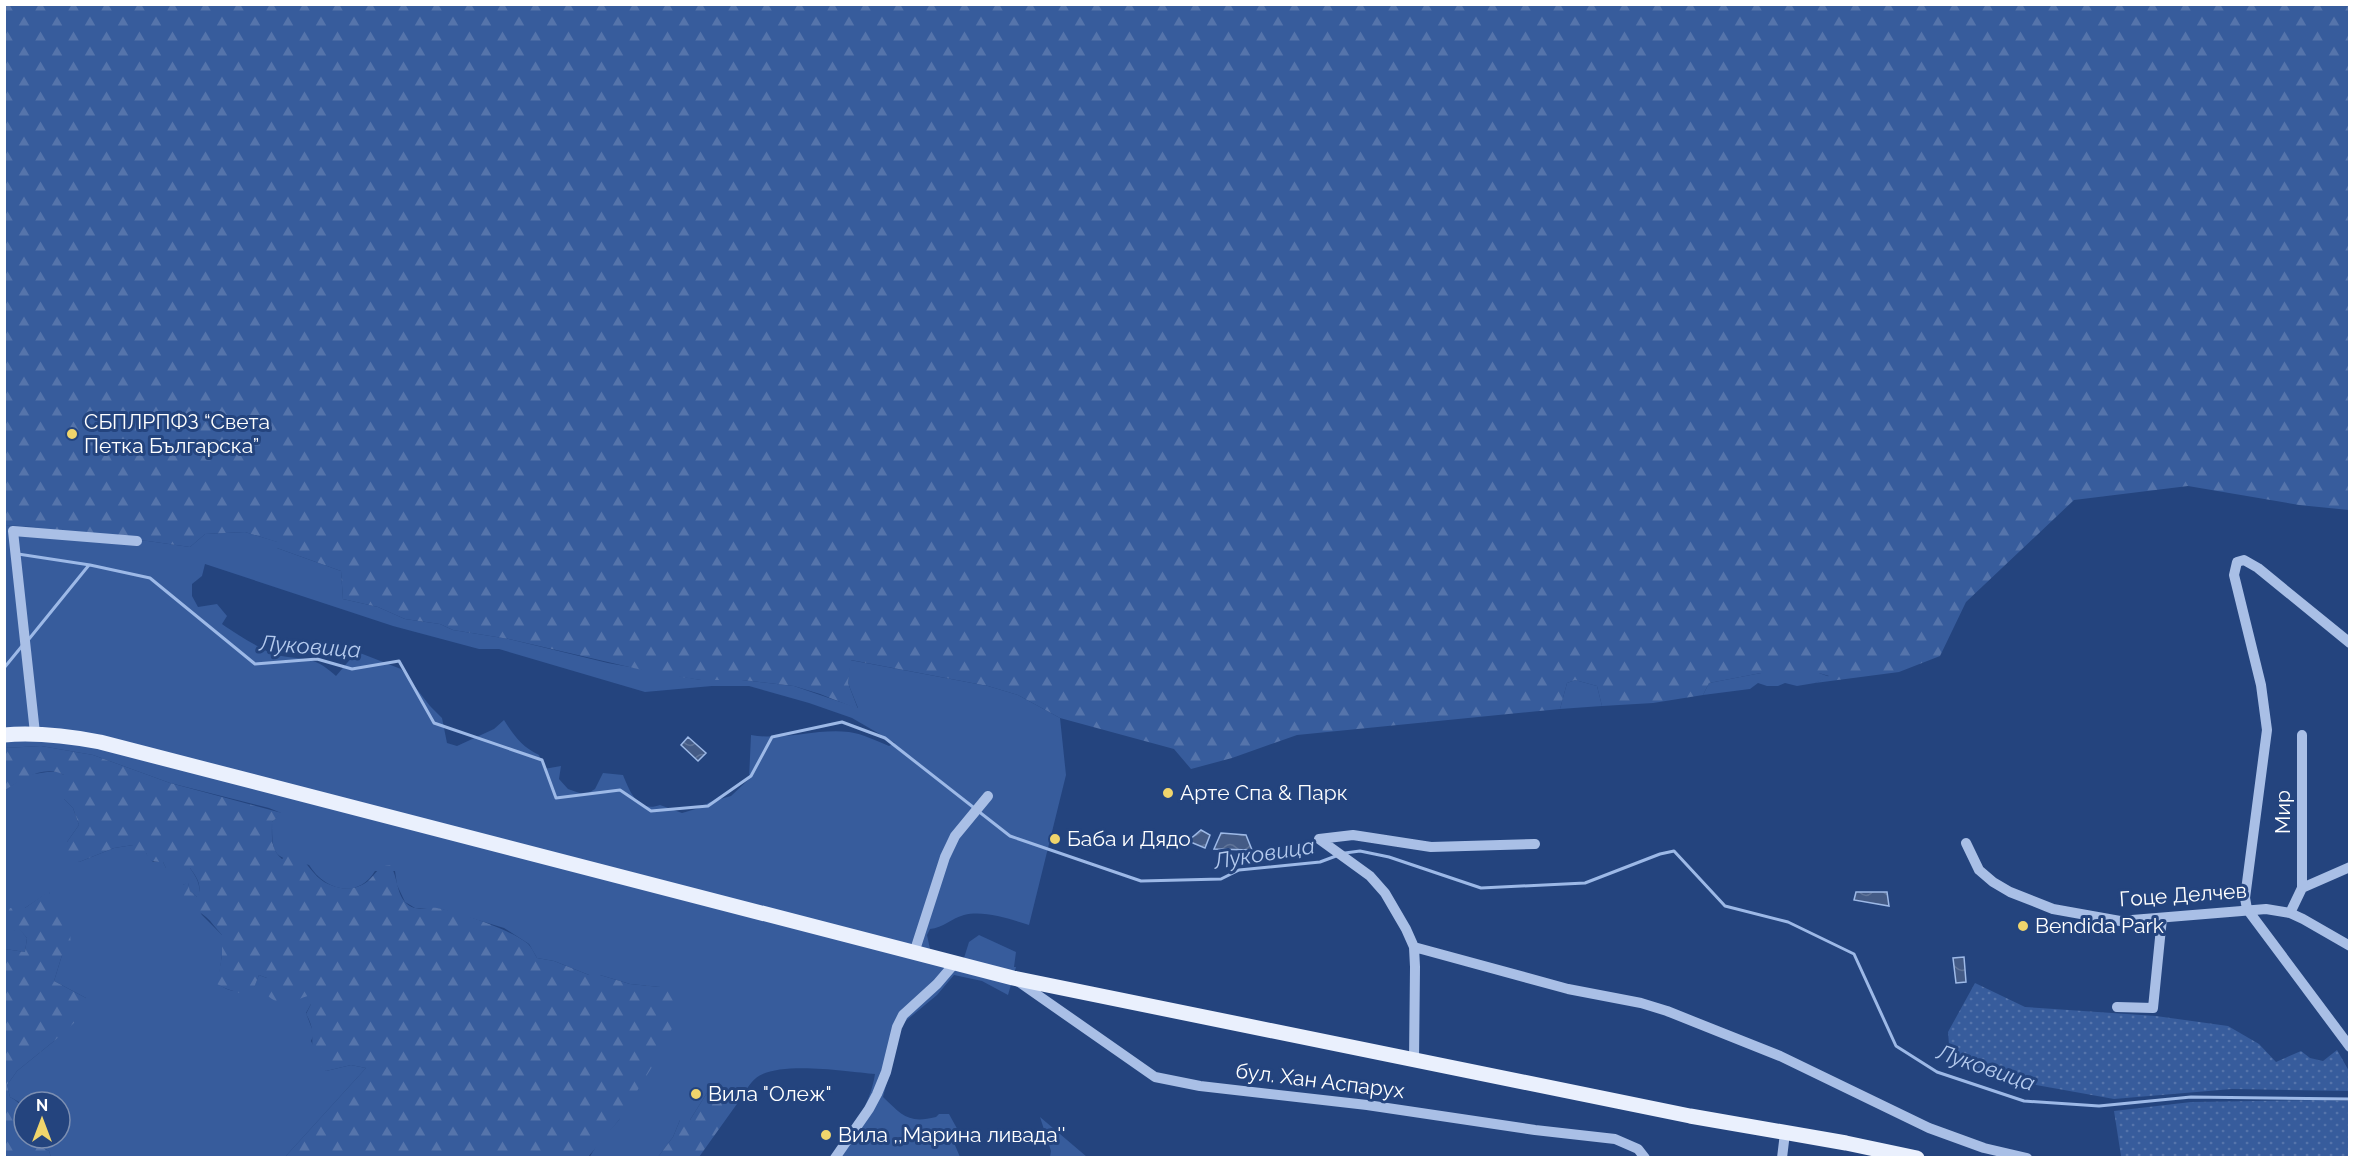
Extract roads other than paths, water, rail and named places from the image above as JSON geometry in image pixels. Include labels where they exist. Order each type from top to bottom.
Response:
[{"type":"main road","points":[[4,735],[35,733],[64,735],[100,742],[1013,978],[1690,1116],[1917,1158]]},
{"type":"street","points":[[35,733],[13,531],[137,541]]},
{"type":"street","points":[[2349,643],[2258,568],[2244,560],[2237,562],[2234,575],[2261,685],[2267,730],[2245,898],[2247,909],[2349,1047]]},
{"type":"street","name":"Мир","points":[[2290,914],[2302,888],[2302,735]]},
{"type":"street","points":[[914,953],[945,857],[955,836],[985,800]]},
{"type":"street","points":[[1414,1061],[1414,947],[1385,893],[1370,876],[1319,838],[1353,835],[1431,847],[1535,844]]},
{"type":"street","name":"Гоце Делчев","points":[[1966,843],[1979,870],[1993,882],[2010,892],[2053,909],[2120,921],[2266,909],[2290,914],[2349,946]]},
{"type":"street","points":[[2302,888],[2349,867]]},
{"type":"street","points":[[2117,1007],[2153,1008],[2162,918]]},
{"type":"street","points":[[1414,947],[1568,989],[1667,1011],[1780,1056],[1929,1128],[1983,1148],[2027,1158]]},
{"type":"street","points":[[835,1158],[877,1094],[886,1072],[897,1027],[903,1015],[937,984],[955,963]]},
{"type":"street","name":"бул. Хан Аспарух","points":[[1013,978],[1155,1077],[1192,1084],[1367,1105],[1535,1130],[1615,1138],[1638,1149],[1645,1158]]},
{"type":"street","points":[[1782,1158],[1785,1133]]},
{"type":"water","points":[[688,737],[706,753],[698,761],[681,745]]},
{"type":"water","points":[[1201,830],[1210,835],[1205,848],[1188,841]]},
{"type":"water","points":[[1221,833],[1246,835],[1252,850],[1214,849]]},
{"type":"water","points":[[1856,892],[1887,892],[1889,906],[1854,900]]},
{"type":"water","points":[[1964,957],[1966,982],[1956,983],[1953,958]]},
{"type":"waterway","name":"Луковица","points":[[18,554],[90,565],[150,578],[255,664],[317,659],[352,669],[399,661],[434,723],[542,760],[556,798],[620,790],[651,811],[708,806],[751,776],[772,737],[842,722],[885,738],[1010,836],[1141,881],[1221,879],[1239,870],[1320,862],[1336,856]]},
{"type":"waterway","points":[[29,639],[89,565]]},
{"type":"waterway","points":[[4,668],[22,646]]},
{"type":"waterway","name":"Луковица","points":[[1345,853],[1360,851],[1389,857],[1481,888],[1585,883],[1660,854],[1674,851],[1725,906],[1788,922],[1854,954],[1896,1046],[1937,1072],[2024,1101],[2099,1106],[2191,1097],[2350,1099]]},
{"type":"place","name":"СБПЛРПФЗ “Света Петка Българска”","points":[[72,434]]},
{"type":"place","name":"Арте Спа & Парк","points":[[1168,793]]},
{"type":"place","name":"Баба и Дядо","points":[[1055,839]]},
{"type":"place","name":"Bendida Park","points":[[2023,926]]},
{"type":"place","name":"Вила \"Олеж\"","points":[[696,1094]]},
{"type":"place","name":"Вила ,,Марина ливада''","points":[[826,1135]]}]
